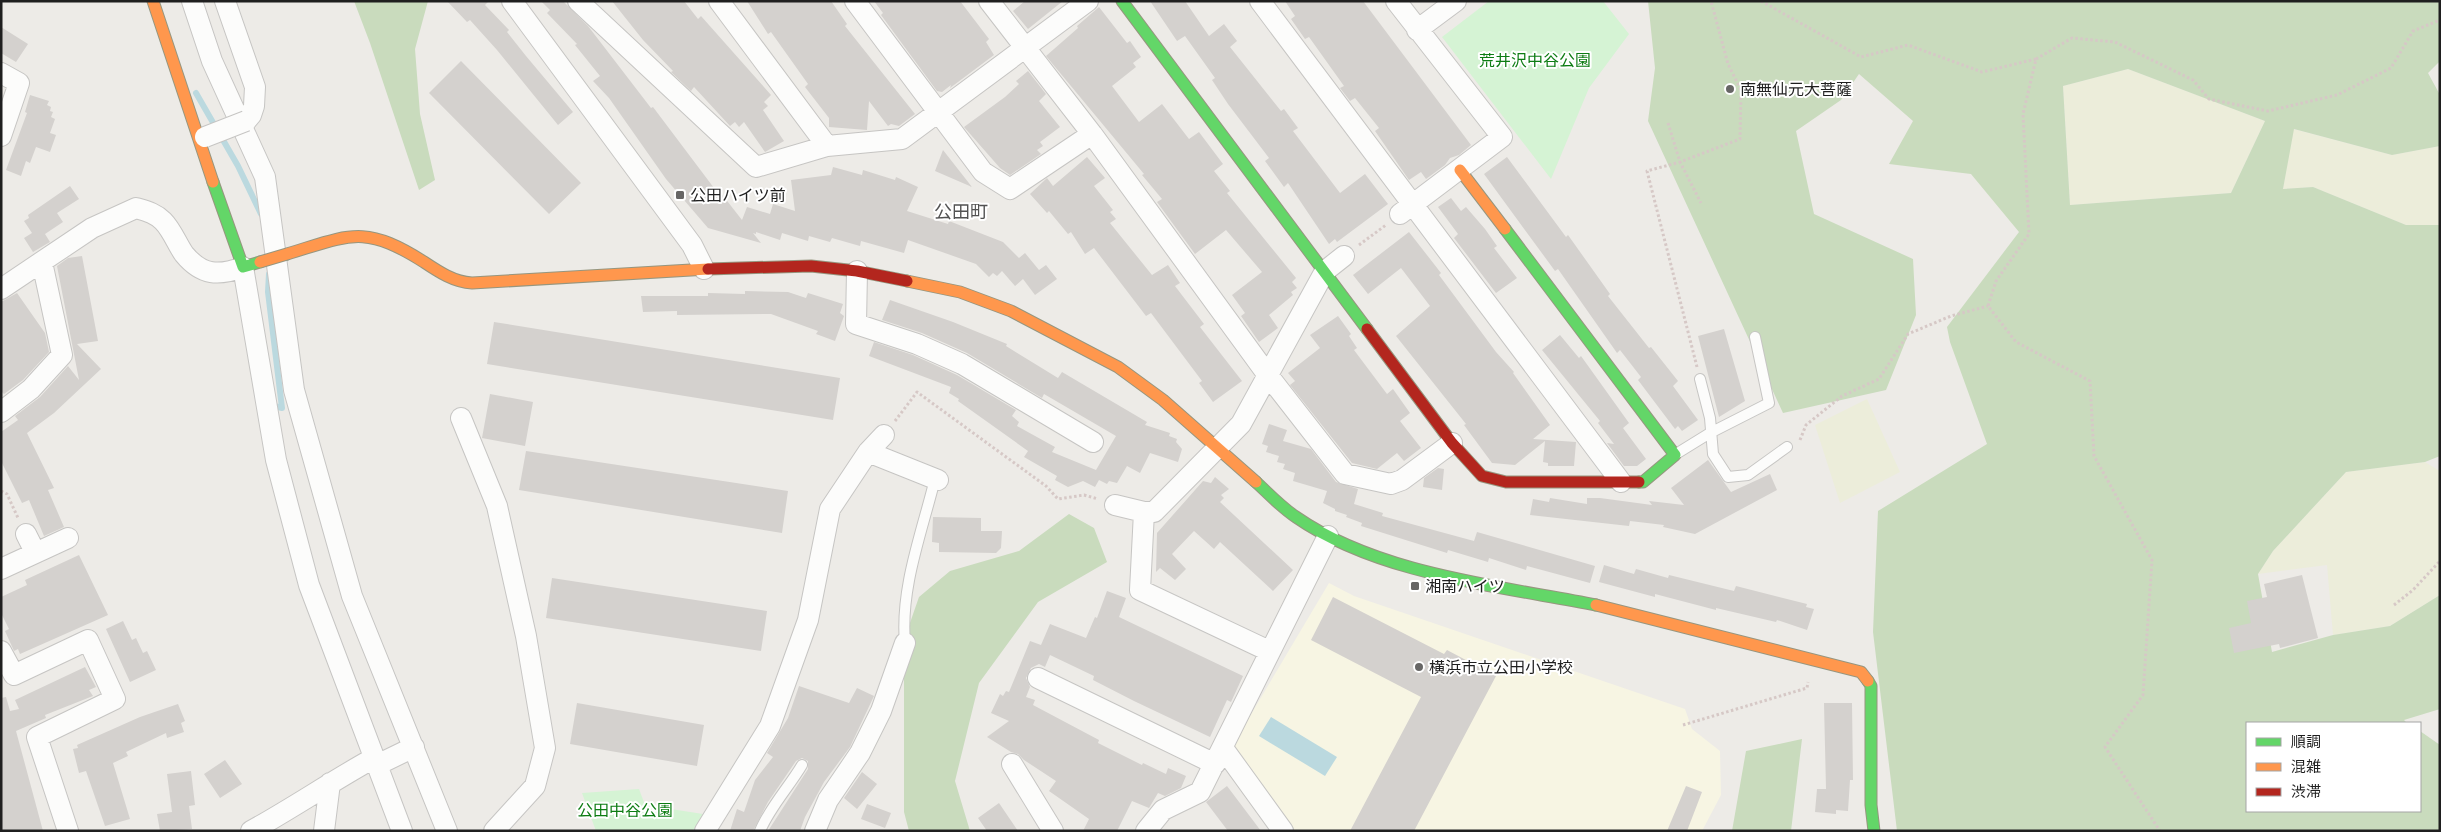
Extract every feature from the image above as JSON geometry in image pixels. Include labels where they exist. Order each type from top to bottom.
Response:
[{"type":"street","points":[[153,1],[201,138],[251,265],[276,460],[309,585],[402,831]]},
{"type":"street","points":[[192,1],[212,61],[265,178],[294,390],[352,596],[448,831]]},
{"type":"street","points":[[201,138],[246,121],[251,115],[254,106],[255,87],[225,1]]},
{"type":"street","points":[[512,1],[692,245],[704,269]]},
{"type":"street","points":[[578,1],[756,167],[827,146],[902,139],[1025,50],[1088,1]]},
{"type":"street","points":[[719,1],[827,146]]},
{"type":"street","points":[[855,1],[983,172],[1010,189],[1092,134]]},
{"type":"street","points":[[989,1],[1025,50],[1092,134],[1267,374],[1345,474],[1391,484],[1402,480],[1452,443]]},
{"type":"street","points":[[1122,1],[1452,443],[1482,476],[1506,482],[1643,482],[1675,455],[1460,170]]},
{"type":"street","points":[[1260,1],[1406,209],[1621,482]]},
{"type":"street","points":[[1396,1],[1502,137],[1406,209]]},
{"type":"street","points":[[1417,30],[1456,1]]},
{"type":"street","points":[[1,73],[19,83],[1,136]]},
{"type":"street","points":[[1,289],[92,228],[136,208],[153,213],[164,222],[185,254],[199,268],[222,275],[287,254],[355,236],[380,239],[404,249],[435,270],[463,282],[492,283],[704,269],[811,266],[857,271],[960,292],[1012,311],[1118,367],[1163,400],[1295,517],[1328,536],[1370,556],[1418,570],[1602,606],[1861,672],[1871,686],[1871,805],[1874,831]]},
{"type":"street","points":[[1109,503],[1144,512],[1154,512],[1241,424],[1325,271],[1344,256]]},
{"type":"street","points":[[1,412],[31,389],[62,355],[42,262]]},
{"type":"street","points":[[857,271],[856,324],[917,344],[962,364],[1092,442]]},
{"type":"street","points":[[461,418],[497,506],[526,636],[545,748],[535,786],[494,831]]},
{"type":"street","points":[[705,831],[770,726],[808,620],[830,509],[868,452],[884,435]]},
{"type":"street","points":[[868,452],[937,480]]},
{"type":"street","points":[[1144,512],[1140,590],[1269,650]]},
{"type":"street","points":[[1146,831],[1163,810],[1200,792],[1269,650],[1328,536]]},
{"type":"street","points":[[1,569],[30,543],[68,538]]},
{"type":"street","points":[[1,651],[14,675],[88,640],[115,699],[37,737],[68,831]]},
{"type":"street","points":[[815,831],[828,800],[860,753],[881,711],[905,643]]},
{"type":"street","points":[[1038,678],[1219,756],[1283,831]]},
{"type":"street","points":[[251,831],[293,808],[330,783],[376,761],[414,747]]},
{"type":"street","points":[[1012,764],[1052,831]]},
{"type":"street","points":[[324,831],[330,783]]},
{"type":"lane","points":[[1675,455],[1710,433],[1769,403],[1754,337]]},
{"type":"lane","points":[[1700,379],[1710,418],[1713,454],[1728,477],[1748,475],[1787,447]]},
{"type":"lane","points":[[905,643],[903,620],[906,593],[937,480]]},
{"type":"lane","points":[[760,831],[766,816],[786,791],[802,765]]},
{"type":"path","points":[[1700,379],[1647,171],[1680,162],[1740,139],[1741,90],[1728,64],[1710,1]]},
{"type":"path","points":[[1760,1],[1861,57],[1908,45],[1982,72],[2036,59],[2072,38],[2115,42],[2193,80],[2209,99],[2268,111],[2337,95],[2392,68],[2413,31],[2440,20]]},
{"type":"path","points":[[1988,306],[1996,281],[2029,234],[2023,114],[2036,59]]},
{"type":"path","points":[[1668,123],[1680,162],[1702,203]]},
{"type":"path","points":[[1344,256],[1406,209]]},
{"type":"path","points":[[1787,447],[1800,440],[1806,425],[1842,396],[1879,379],[1908,334],[1951,316],[1988,306]]},
{"type":"path","points":[[1988,306],[2016,342],[2090,381],[2094,456],[2152,560],[2143,695],[2105,748],[2160,831]]},
{"type":"path","points":[[910,402],[917,392],[1046,486],[1058,499],[1084,495],[1109,503]]},
{"type":"path","points":[[1,491],[7,494],[30,543]]},
{"type":"path","points":[[2394,605],[2413,590],[2440,560]]},
{"type":"path","points":[[1683,724],[1807,688]]},
{"type":"shaded area","name":"横浜市立公田小学校","points":[[1329,583],[1354,596],[1685,709],[1692,729],[1720,751],[1721,795],[1702,831],[1291,831],[1231,748]]},
{"type":"green space","points":[[354,1],[428,1],[415,49],[420,114],[435,180],[419,190],[370,43]]},
{"type":"green space","name":"荒井沢中谷公園","points":[[1489,1],[1603,1],[1629,34],[1589,88],[1551,179],[1442,37]]},
{"type":"green space","points":[[1648,1],[2440,1],[2440,61],[2428,73],[2440,95],[2440,146],[2392,155],[2294,129],[2283,189],[2313,187],[2406,225],[2440,225],[2440,456],[2425,462],[2346,472],[2273,551],[2258,574],[2272,652],[2333,635],[2390,626],[2440,595],[2440,709],[2404,720],[2406,722],[2246,722],[2246,812],[2421,812],[2421,732],[2440,745],[2440,831],[1897,831],[1873,632],[1878,511],[1987,444],[1950,342],[1947,327],[2019,232],[1971,174],[1889,164],[1913,121],[1859,74],[1841,100],[1796,131],[1814,214],[1913,259],[1916,315],[1886,390],[1783,413],[1648,121],[1655,68]],"holes":[[[2128,69],[2265,121],[2231,193],[2070,205],[2063,86]]]},
{"type":"green space","points":[[2128,69],[2265,121],[2231,193],[2070,205],[2063,86]]},
{"type":"green space","points":[[2293,129],[2392,155],[2440,146],[2440,225],[2406,225],[2313,187],[2283,189]]},
{"type":"green space","points":[[1867,399],[1900,472],[1840,503],[1815,425]]},
{"type":"green space","points":[[2425,462],[2440,471],[2440,595],[2390,626],[2333,635],[2327,565],[2258,574],[2273,551],[2346,472]]},
{"type":"green space","points":[[1069,514],[1094,528],[1107,562],[1038,602],[979,683],[955,781],[970,831],[909,831],[904,812],[904,640],[919,597],[950,571],[1019,551]]},
{"type":"green space","points":[[1802,739],[1791,831],[1732,831],[1746,751]]},
{"type":"green space","name":"公田中谷公園","points":[[639,789],[645,805],[703,814],[693,831],[596,831],[582,793]]},
{"type":"water","points":[[1271,717],[1337,757],[1325,776],[1259,736]]},
{"type":"building","points":[[447,1],[489,1],[485,5],[509,30],[507,32],[573,112],[558,125],[497,50],[470,20],[467,22]]},
{"type":"building","points":[[541,1],[563,1],[588,26],[651,108],[653,107],[714,188],[717,188],[742,220],[747,207],[770,214],[773,204],[795,211],[791,180],[831,175],[833,167],[862,175],[863,170],[895,180],[896,177],[918,187],[907,211],[948,224],[949,221],[1003,242],[1019,258],[1025,253],[1039,270],[1046,265],[1057,279],[1035,295],[1023,279],[1015,286],[1002,271],[997,276],[993,273],[989,277],[976,264],[908,240],[904,253],[861,241],[860,246],[832,238],[830,242],[809,236],[808,241],[782,233],[780,240],[756,232],[756,234],[753,233],[761,243],[708,228],[666,179],[609,98],[593,81],[600,76],[575,45],[577,44],[547,13],[550,10]]},
{"type":"building","points":[[612,1],[684,1],[698,19],[701,16],[771,95],[764,102],[768,106],[763,110],[784,141],[765,152],[744,122],[739,127],[735,122],[730,126],[694,87],[691,91],[671,72],[673,71],[643,40]]},
{"type":"building","points":[[747,1],[831,1],[847,24],[845,26],[915,114],[899,126],[891,124],[888,126],[869,101],[867,130],[829,127],[829,118],[805,87],[808,84],[771,32],[768,34]]},
{"type":"building","points":[[874,1],[960,1],[989,39],[986,42],[994,55],[950,88],[951,85],[942,92],[937,91],[881,15],[883,13]]},
{"type":"building","points":[[1025,1],[1063,1],[1028,29],[1013,11]]},
{"type":"building","points":[[1150,1],[1185,1],[1209,36],[1224,24],[1237,41],[1230,47],[1281,111],[1284,109],[1298,128],[1293,131],[1340,193],[1365,174],[1388,204],[1337,242],[1335,239],[1329,244],[1288,183],[1284,187],[1265,161],[1269,158],[1228,104],[1212,80],[1215,78],[1185,36],[1177,41]]},
{"type":"building","points":[[1285,1],[1363,1],[1471,145],[1459,155],[1450,158],[1445,165],[1426,179],[1421,172],[1409,180],[1375,131],[1379,128],[1355,98],[1350,101],[1340,88],[1344,86],[1309,37],[1305,39],[1291,19],[1295,16]]},
{"type":"building","points":[[1099,7],[1127,43],[1130,41],[1141,57],[1133,63],[1136,67],[1112,86],[1139,122],[1162,104],[1189,139],[1199,132],[1223,164],[1214,171],[1230,191],[1227,193],[1296,278],[1292,282],[1297,288],[1291,292],[1293,295],[1269,315],[1278,328],[1259,342],[1241,316],[1245,313],[1232,295],[1262,272],[1226,230],[1195,254],[1157,202],[1162,199],[1142,175],[1144,174],[1046,56]]},
{"type":"building","points":[[1,27],[28,44],[16,62],[1,53]]},
{"type":"building","points":[[461,61],[581,183],[549,214],[429,93]]},
{"type":"building","points":[[1028,71],[1046,94],[1039,101],[1060,127],[1040,142],[1043,146],[1037,150],[1041,154],[1010,175],[1000,168],[964,127],[1005,97],[1019,84],[1016,81]]},
{"type":"building","points":[[30,95],[49,101],[47,105],[51,107],[50,111],[53,112],[51,117],[55,119],[50,133],[56,135],[50,152],[36,147],[30,163],[26,161],[21,176],[6,170],[27,113],[25,112]]},
{"type":"building","points":[[943,150],[972,187],[935,171]]},
{"type":"building","points":[[1087,157],[1105,178],[1094,186],[1113,210],[1110,212],[1116,219],[1110,223],[1152,275],[1168,265],[1180,283],[1175,286],[1204,324],[1200,327],[1242,381],[1213,402],[1199,383],[1202,381],[1151,313],[1146,316],[1094,248],[1085,254],[1071,232],[1068,234],[1049,211],[1047,213],[1030,194],[1047,178],[1053,186]]},
{"type":"building","points":[[1507,157],[1566,237],[1568,235],[1610,294],[1608,296],[1678,381],[1673,386],[1698,420],[1682,431],[1678,426],[1675,429],[1638,380],[1641,377],[1620,350],[1617,353],[1558,269],[1555,271],[1484,174]]},
{"type":"building","points":[[70,186],[79,199],[57,213],[63,222],[45,234],[50,242],[33,252],[24,238],[32,233],[24,221],[29,218],[28,215]]},
{"type":"building","points":[[1451,198],[1461,211],[1466,207],[1485,229],[1497,246],[1494,248],[1517,278],[1496,293],[1454,238],[1458,234],[1438,207]]},
{"type":"building","points":[[1409,232],[1441,273],[1439,275],[1496,352],[1514,372],[1550,425],[1533,439],[1576,442],[1574,466],[1548,466],[1548,463],[1543,462],[1545,441],[1515,465],[1492,463],[1464,425],[1466,424],[1396,336],[1430,306],[1401,268],[1368,294],[1353,275]]},
{"type":"building","points":[[82,256],[98,341],[77,344],[101,369],[54,413],[27,433],[54,488],[48,490],[64,527],[44,536],[29,500],[22,503],[1,461],[1,432],[18,420],[15,416],[40,397],[68,366],[79,380],[57,266],[68,258]]},
{"type":"building","points":[[745,291],[788,292],[806,298],[808,293],[843,304],[840,313],[844,316],[835,341],[816,334],[818,331],[771,314],[677,315],[677,311],[643,312],[641,296],[708,296],[708,293],[745,294]]},
{"type":"building","points":[[17,293],[45,333],[49,352],[23,380],[4,394],[1,391],[1,302]]},
{"type":"building","points":[[890,300],[953,322],[1007,344],[1006,346],[1058,378],[1062,372],[1147,422],[1145,425],[1170,433],[1169,436],[1177,439],[1176,442],[1182,449],[1178,462],[1150,453],[1140,473],[1127,466],[1117,483],[1109,481],[1107,484],[1099,480],[1095,487],[1083,481],[1068,487],[1055,480],[1057,476],[1024,457],[1028,451],[949,393],[951,387],[869,356],[874,342],[913,355],[957,375],[1016,410],[1012,416],[1019,422],[1017,426],[1055,447],[1052,452],[1096,470],[1116,436],[1044,394],[1042,398],[967,353],[922,333],[882,320]]},
{"type":"building","points":[[1338,316],[1351,334],[1349,336],[1357,348],[1354,350],[1387,394],[1393,389],[1410,413],[1400,421],[1421,448],[1404,461],[1397,453],[1377,469],[1352,463],[1290,385],[1295,381],[1288,373],[1320,348],[1310,335]]},
{"type":"building","points":[[494,322],[840,378],[833,420],[487,364]]},
{"type":"building","points":[[1724,329],[1745,401],[1719,417],[1698,336]]},
{"type":"building","points":[[1560,335],[1579,358],[1581,356],[1629,423],[1623,428],[1646,459],[1637,466],[1624,466],[1607,443],[1614,444],[1598,423],[1600,421],[1542,350]]},
{"type":"building","points":[[490,394],[533,402],[525,446],[482,438]]},
{"type":"building","points":[[1269,424],[1287,430],[1283,441],[1311,449],[1336,482],[1358,489],[1354,504],[1383,513],[1382,516],[1474,541],[1477,532],[1595,566],[1590,583],[1527,566],[1526,570],[1489,558],[1488,562],[1448,550],[1447,553],[1361,526],[1362,523],[1346,517],[1347,515],[1335,511],[1335,509],[1323,503],[1327,491],[1293,481],[1295,473],[1283,469],[1285,464],[1277,462],[1279,456],[1266,452],[1268,446],[1262,444]]},
{"type":"building","points":[[526,451],[788,491],[782,533],[519,490]]},
{"type":"building","points":[[1708,460],[1731,492],[1770,474],[1777,490],[1695,534],[1663,527],[1664,525],[1630,521],[1629,526],[1530,515],[1533,499],[1549,502],[1550,498],[1587,504],[1587,498],[1600,498],[1652,505],[1649,501],[1684,505],[1671,488]]},
{"type":"building","points":[[1438,468],[1444,469],[1442,490],[1423,487],[1424,478]]},
{"type":"building","points":[[1215,477],[1229,489],[1221,495],[1224,498],[1220,502],[1293,570],[1273,591],[1220,542],[1214,549],[1194,531],[1172,554],[1186,569],[1175,580],[1160,568],[1156,572],[1157,533],[1203,481],[1211,483]]},
{"type":"building","points":[[933,517],[981,518],[981,531],[1002,531],[1001,548],[996,553],[939,552],[939,543],[932,542]]},
{"type":"building","points":[[79,555],[108,615],[20,654],[18,649],[14,651],[5,631],[9,629],[1,613],[1,597],[27,585],[25,580]]},
{"type":"building","points":[[1604,565],[1634,574],[1636,569],[1668,578],[1669,575],[1734,591],[1736,586],[1807,604],[1806,607],[1814,609],[1807,630],[1777,620],[1776,622],[1716,608],[1716,610],[1655,594],[1655,597],[1599,582]]},
{"type":"building","points":[[2302,575],[2318,638],[2280,648],[2279,644],[2234,653],[2229,628],[2251,623],[2247,601],[2267,597],[2264,584]]},
{"type":"building","points":[[552,578],[767,611],[761,651],[546,618]]},
{"type":"building","points":[[1107,591],[1126,598],[1119,617],[1243,676],[1231,702],[1227,700],[1210,737],[1093,680],[1094,676],[1050,655],[1045,667],[1039,664],[1031,668],[1026,678],[1030,687],[1026,697],[1035,700],[1033,705],[1099,740],[1098,743],[1142,765],[1143,763],[1166,774],[1168,768],[1186,776],[1181,788],[1165,796],[1158,793],[1149,808],[1132,801],[1117,831],[1083,831],[1089,819],[1049,791],[1056,781],[1018,754],[1011,752],[987,737],[1009,721],[991,713],[1000,694],[1003,696],[1006,691],[1009,692],[1030,641],[1041,645],[1050,624],[1086,638],[1095,617],[1097,618]]},
{"type":"building","points":[[1333,597],[1444,654],[1447,650],[1496,676],[1414,831],[1350,831],[1421,697],[1311,640]]},
{"type":"building","points":[[123,621],[132,640],[136,638],[143,653],[147,651],[156,670],[130,682],[106,629]]},
{"type":"building","points":[[85,667],[96,687],[89,690],[93,696],[45,715],[46,718],[16,731],[43,831],[1,831],[1,698],[6,697],[10,711],[19,709],[15,700]]},
{"type":"building","points":[[799,686],[849,703],[857,688],[874,696],[850,747],[824,782],[805,817],[800,831],[768,831],[808,769],[808,761],[802,758],[796,761],[768,802],[753,831],[730,831],[737,809],[744,812],[755,780],[773,757],[767,753],[788,718]]},
{"type":"building","points":[[577,703],[704,725],[697,766],[570,744]]},
{"type":"building","points":[[1824,703],[1852,703],[1853,780],[1850,780],[1848,811],[1836,810],[1836,814],[1815,812],[1817,789],[1826,789]]},
{"type":"building","points":[[178,704],[185,721],[181,723],[184,732],[167,738],[166,733],[126,752],[128,756],[113,763],[130,819],[105,826],[86,771],[79,773],[73,749],[78,748],[77,745],[140,717]]},
{"type":"building","points":[[225,760],[242,784],[220,798],[204,774]]},
{"type":"building","points":[[191,771],[195,805],[189,806],[192,829],[160,831],[157,814],[172,812],[167,774]]},
{"type":"building","points":[[862,772],[877,784],[857,809],[844,798]]},
{"type":"building","points":[[1227,786],[1261,831],[1228,831],[1206,802]]},
{"type":"building","points":[[1686,786],[1702,792],[1687,831],[1667,831]]},
{"type":"building","points":[[999,803],[1018,831],[987,831],[978,818]]},
{"type":"building","points":[[867,804],[891,813],[885,828],[861,819]]},
{"type":"waterway","points":[[196,93],[238,166],[261,214]]},
{"type":"waterway","points":[[269,274],[268,292],[282,408],[274,406]]},
{"type":"traffic: fast","points":[[1122,1],[1367,329]]},
{"type":"traffic: fast","points":[[213,182],[243,267],[260,262]]},
{"type":"traffic: fast","points":[[1505,229],[1675,455],[1643,482],[1639,482]]},
{"type":"traffic: fast","points":[[1256,482],[1280,505],[1296,517],[1328,536],[1364,552],[1401,565],[1440,575],[1596,605]]},
{"type":"traffic: fast","points":[[1868,681],[1871,686],[1871,805],[1874,831]]},
{"type":"traffic: slow","points":[[153,1],[213,182]]},
{"type":"traffic: slow","points":[[1460,170],[1505,229]]},
{"type":"traffic: slow","points":[[287,254],[342,238],[371,238],[386,242],[403,250],[453,279],[472,283],[708,269]]},
{"type":"traffic: slow","points":[[260,262],[287,254]]},
{"type":"traffic: slow","points":[[907,281],[960,292],[1011,311],[1118,367],[1163,400],[1256,482]]},
{"type":"traffic: slow","points":[[1596,605],[1861,672],[1868,681]]},
{"type":"traffic: jam","points":[[708,269],[811,266],[857,271],[907,281]]},
{"type":"traffic: jam","points":[[1367,329],[1452,443],[1482,476],[1506,482],[1639,482]]},
{"type":"place","name":"南無仙元大菩薩","points":[[1730,89]]},
{"type":"place","name":"公田ハイツ前","points":[[680,195]]},
{"type":"place","name":"湘南ハイツ","points":[[1415,586]]},
{"type":"place","name":"横浜市立公田小学校","points":[[1419,667]]},
{"type":"district","name":"公田町","points":[[961,211]]}]
